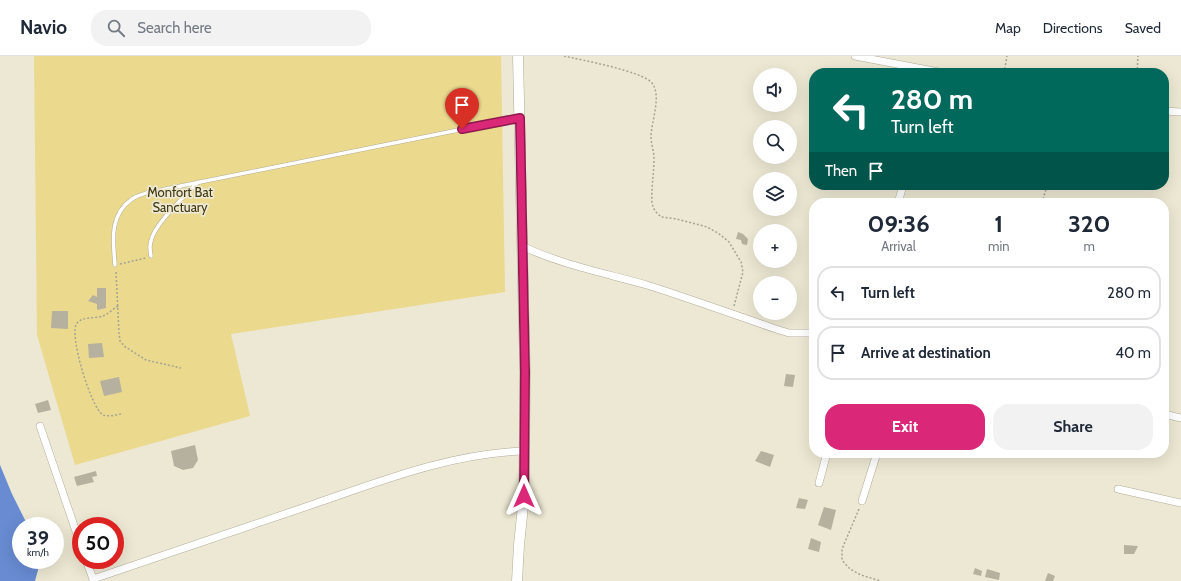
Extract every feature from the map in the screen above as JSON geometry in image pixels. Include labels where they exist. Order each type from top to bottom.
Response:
[{"type":"main road","points":[[517,581],[524,496],[525,451],[525,372],[518,56]]},
{"type":"street","points":[[855,56],[907,68]]},
{"type":"street","points":[[1169,111],[1181,112]]},
{"type":"street","points":[[522,246],[538,254],[561,262],[645,285],[789,333],[809,334]]},
{"type":"street","points":[[1169,415],[1181,418]]},
{"type":"street","points":[[40,426],[72,520]]},
{"type":"street","points":[[89,569],[93,580],[352,491],[428,467],[501,452],[525,451]]},
{"type":"street","points":[[819,483],[826,458]]},
{"type":"street","points":[[862,501],[875,458]]},
{"type":"street","points":[[1118,489],[1181,503]]},
{"type":"lane","points":[[115,265],[113,236],[116,219],[124,207],[132,199],[146,193],[199,181],[520,118]]},
{"type":"lane","points":[[152,256],[150,248],[154,232],[199,181]]},
{"type":"path","points":[[564,56],[623,70],[644,77],[652,83],[656,92],[656,102],[651,137],[654,157],[652,204],[655,211],[661,217],[677,219],[706,227],[718,233],[729,242],[741,262],[743,272],[732,313]]},
{"type":"path","points":[[1005,68],[1007,56]]},
{"type":"path","points":[[1137,68],[1138,56]]},
{"type":"path","points":[[1044,198],[1046,190]]},
{"type":"path","points":[[152,256],[115,265],[120,341],[124,346],[146,360],[181,368]]},
{"type":"path","points":[[118,306],[102,316],[80,320],[76,323],[74,328],[78,354],[85,379],[91,397],[98,410],[104,415],[109,416],[121,414]]},
{"type":"path","points":[[862,501],[842,549],[842,560],[850,569],[861,575],[881,581]]},
{"type":"green space","name":"Monfort Bat Sanctuary","points":[[34,56],[501,56],[505,292],[231,334],[250,416],[75,465],[37,335]]},
{"type":"water","points":[[0,465],[24,517],[12,517],[12,569],[38,570],[35,581],[0,581]]},
{"type":"building","points":[[738,232],[743,234],[748,239],[747,245],[742,244],[741,240],[736,239]]},
{"type":"building","points":[[97,288],[106,288],[106,308],[97,310],[97,304],[88,301],[93,295],[97,297]]},
{"type":"building","points":[[52,311],[68,311],[68,329],[51,328]]},
{"type":"building","points":[[102,343],[104,357],[89,358],[88,344]]},
{"type":"building","points":[[786,374],[795,375],[793,387],[784,386]]},
{"type":"building","points":[[119,377],[122,392],[104,396],[100,381]]},
{"type":"building","points":[[48,400],[51,410],[38,413],[35,404]]},
{"type":"building","points":[[195,445],[198,460],[193,468],[183,470],[174,466],[171,451]]},
{"type":"building","points":[[761,451],[774,455],[770,467],[755,461]]},
{"type":"building","points":[[96,471],[97,476],[92,477],[94,482],[77,486],[74,477]]},
{"type":"building","points":[[799,498],[808,500],[805,509],[796,508]]},
{"type":"building","points":[[824,507],[836,510],[831,530],[818,525]]},
{"type":"building","points":[[811,538],[821,542],[819,552],[808,549]]},
{"type":"building","points":[[1124,545],[1138,546],[1134,554],[1124,554]]},
{"type":"building","points":[[975,568],[982,571],[981,576],[973,574]]},
{"type":"building","points":[[987,569],[1000,573],[999,580],[985,577]]},
{"type":"building","points":[[1048,573],[1055,576],[1053,581],[1045,581]]},
{"type":"route","points":[[462,129],[520,118],[525,372],[524,496]]}]
